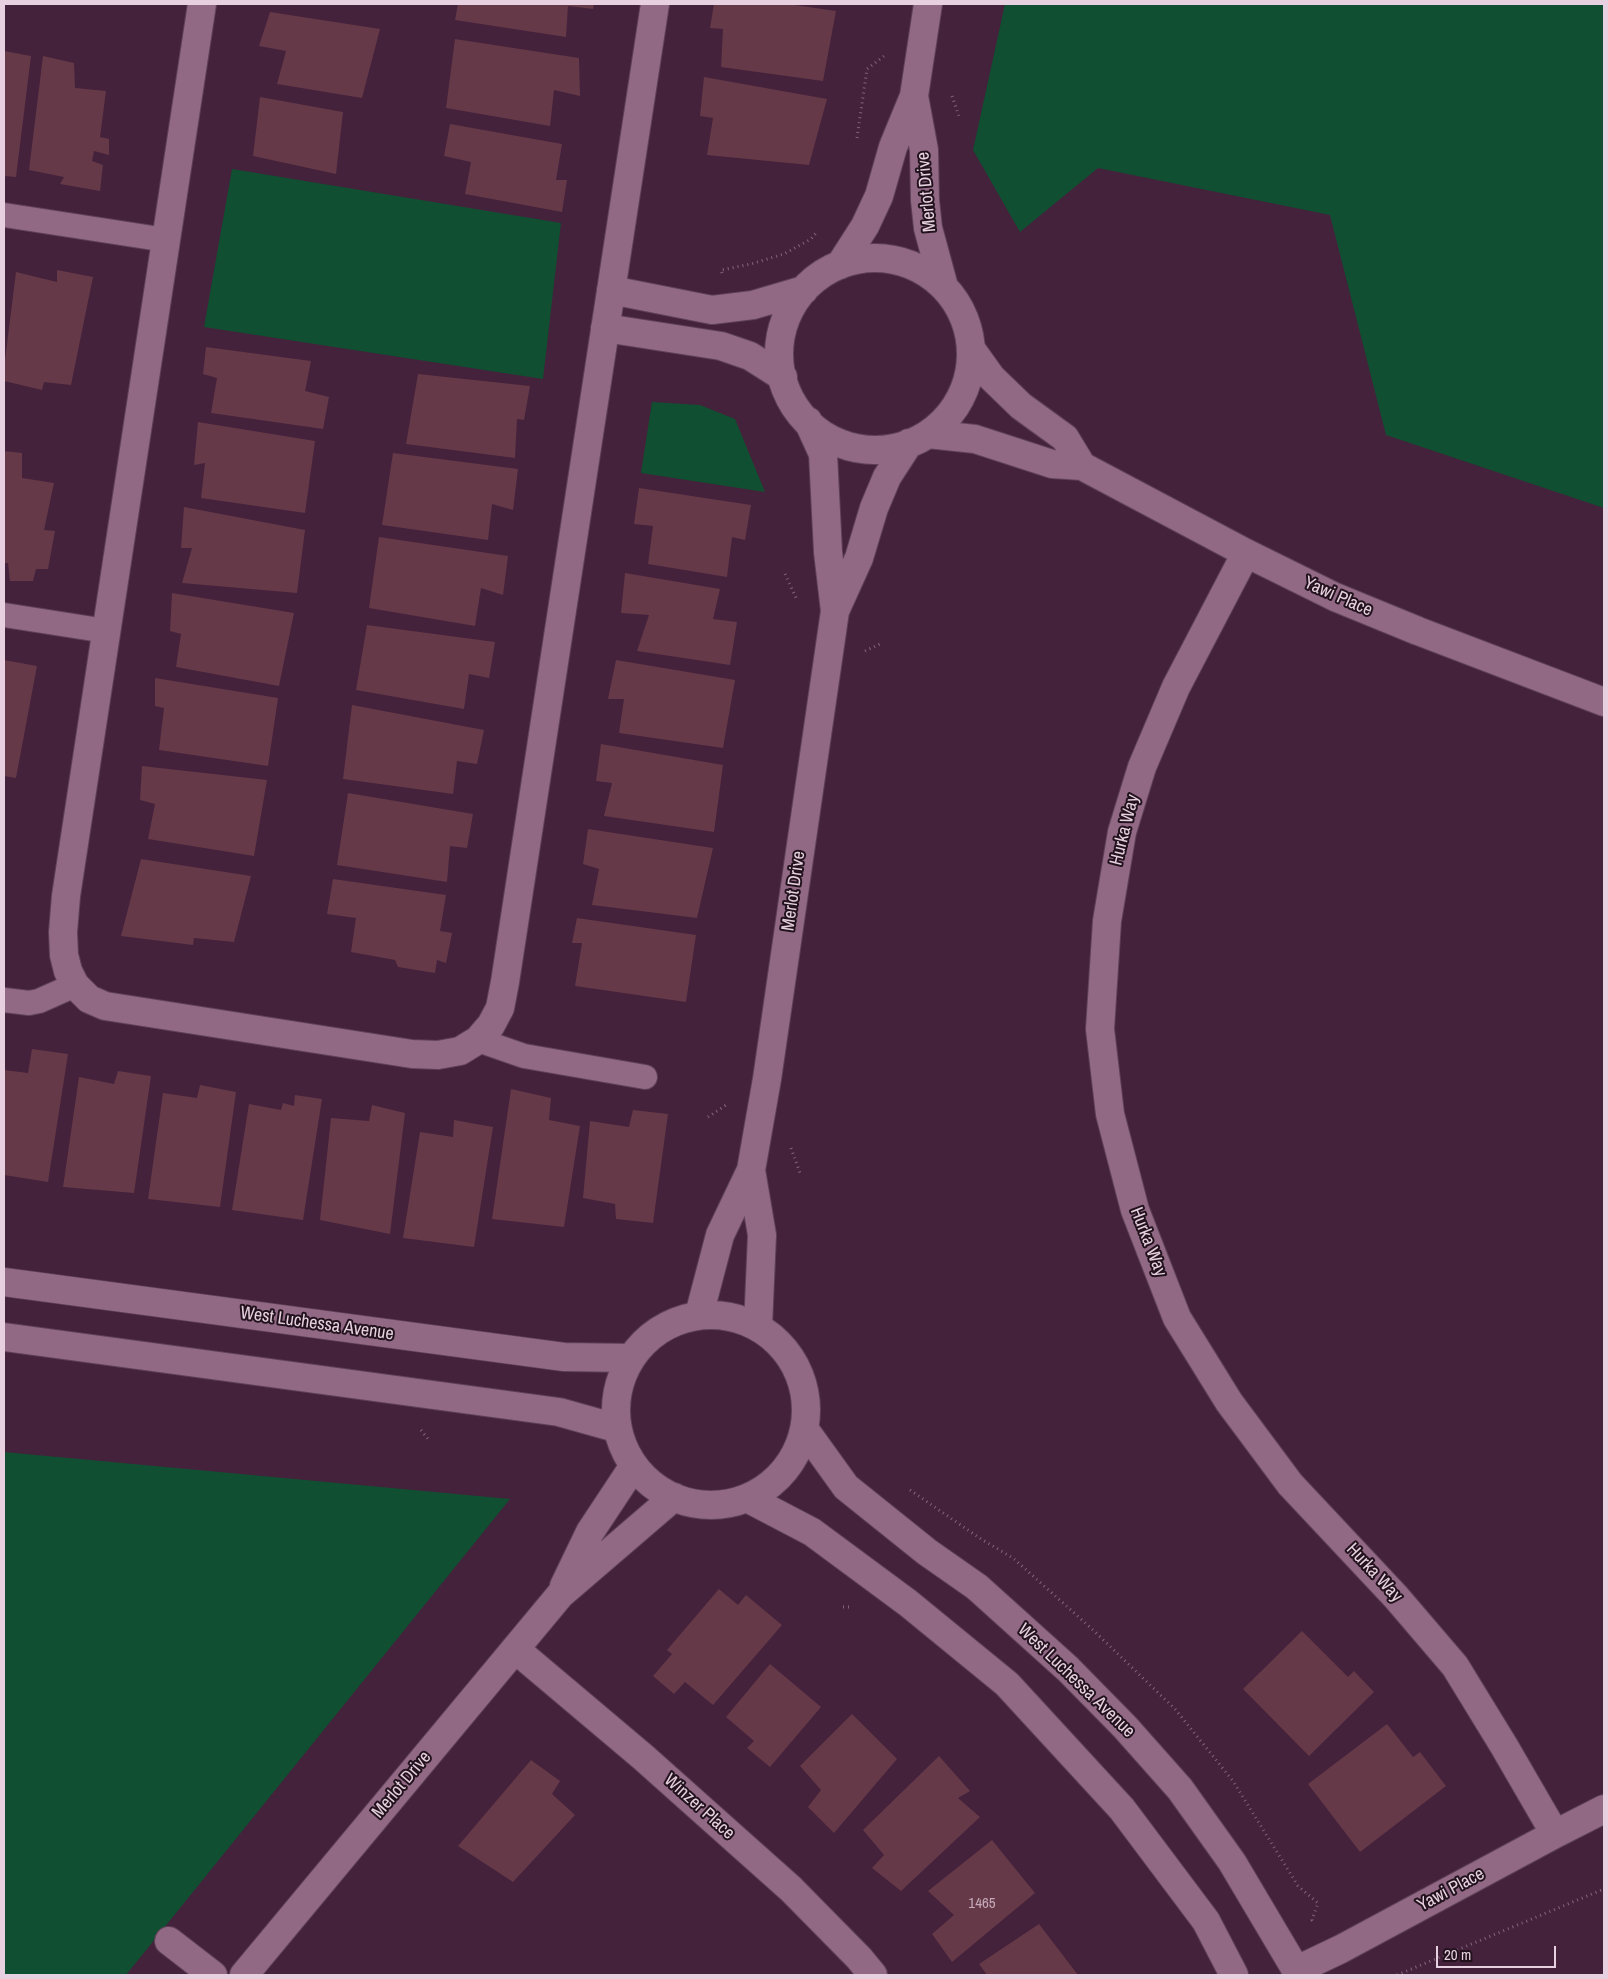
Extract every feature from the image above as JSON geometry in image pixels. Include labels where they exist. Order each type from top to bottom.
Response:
[{"type":"street","points":[[202,4],[66,896],[63,932],[64,955],[68,971],[75,985],[89,999],[105,1006],[412,1054],[438,1055],[460,1051],[478,1040],[491,1025],[500,1008],[655,4]]},
{"type":"street","name":"Merlot Drive","points":[[840,265],[865,226],[879,196],[892,147],[914,96],[928,4]]},
{"type":"street","name":"Merlot Drive","points":[[914,96],[924,150],[924,200],[928,228],[944,287]]},
{"type":"street","name":"Merlot Drive","points":[[876,258],[900,261],[921,269],[944,287],[962,311],[970,338],[971,367],[965,390],[953,411],[936,428],[919,438],[892,449],[860,449],[830,439],[808,421],[789,398],[780,370],[780,337],[791,307],[804,290],[828,270],[853,260],[876,258]]},
{"type":"street","points":[[611,290],[712,310],[753,305],[804,290]]},
{"type":"street","points":[[605,328],[721,346],[750,356],[783,377]]},
{"type":"street","points":[[970,350],[991,377],[1021,406],[1065,438],[1082,466]]},
{"type":"street","name":"Merlot Drive","points":[[699,1315],[720,1235],[751,1170],[767,1079],[835,611],[828,552],[823,454],[808,421]]},
{"type":"street","points":[[919,438],[975,439],[1052,464],[1082,466]]},
{"type":"street","name":"Merlot Drive","points":[[835,611],[859,558],[874,508],[887,477],[919,438]]},
{"type":"street","name":"Yawi Place","points":[[1082,466],[1246,553],[1335,597],[1604,702]]},
{"type":"street","name":"Hurka Way","points":[[1246,553],[1176,687],[1142,767],[1122,832],[1107,920],[1100,1029],[1110,1114],[1135,1210],[1177,1318],[1229,1402],[1290,1484],[1396,1597],[1454,1666],[1504,1746],[1555,1834]]},
{"type":"street","name":"Merlot Drive","points":[[751,1170],[762,1235],[758,1326]]},
{"type":"street","name":"West Luchessa Avenue","points":[[4,1282],[564,1357],[631,1358]]},
{"type":"street","points":[[699,1315],[730,1316],[758,1326],[782,1346],[798,1371],[807,1400],[805,1430],[794,1459],[775,1482],[749,1498],[720,1506],[687,1503],[657,1490],[633,1467],[618,1437],[616,1428],[615,1404],[623,1372],[631,1358],[641,1344],[668,1324],[699,1315]]},
{"type":"street","points":[[4,1337],[559,1412],[616,1428]]},
{"type":"street","name":"West Luchessa Avenue","points":[[805,1430],[846,1487],[927,1552],[977,1587],[1068,1669],[1125,1727],[1180,1789],[1232,1862],[1298,1973]]},
{"type":"street","name":"Merlot Drive","points":[[560,1595],[590,1532],[633,1467]]},
{"type":"street","name":"Merlot Drive","points":[[244,1975],[560,1595],[674,1498]]},
{"type":"street","points":[[749,1498],[812,1532],[908,1603],[1007,1684],[1122,1809],[1206,1921],[1234,1975]]},
{"type":"street","name":"Winzer Place","points":[[515,1650],[643,1757],[791,1889],[859,1958],[873,1975]]},
{"type":"street","name":"Yawi Place","points":[[1298,1973],[1604,1809]]},
{"type":"street","points":[[169,1941],[213,1975]]},
{"type":"lane","points":[[4,215],[166,240]]},
{"type":"lane","points":[[4,615],[106,631]]},
{"type":"lane","points":[[4,1000],[29,1003],[39,1001],[75,985]]},
{"type":"lane","points":[[478,1040],[524,1056],[645,1077]]},
{"type":"path","points":[[856,143],[867,69]]},
{"type":"path","points":[[722,277],[721,270],[751,264],[784,254],[811,239],[818,232]]},
{"type":"path","points":[[904,1486],[981,1539]]},
{"type":"path","points":[[1397,1975],[1604,1889]]},
{"type":"green space","points":[[1005,4],[1604,4],[1604,508],[1386,435],[1330,215],[1098,168],[1020,232],[973,150]]},
{"type":"green space","points":[[232,169],[561,223],[543,379],[204,327]]},
{"type":"green space","points":[[652,402],[700,405],[735,419],[765,492],[641,473]]},
{"type":"green space","points":[[4,1452],[510,1499],[126,1975],[4,1975]]},
{"type":"building","points":[[458,4],[594,4],[593,9],[568,6],[566,37],[455,20]]},
{"type":"building","points":[[714,4],[788,4],[836,11],[823,81],[721,67],[723,29],[710,28]]},
{"type":"building","points":[[270,12],[380,29],[362,98],[277,84],[286,51],[259,46]]},
{"type":"building","points":[[455,39],[579,58],[580,96],[554,90],[550,126],[446,108]]},
{"type":"building","points":[[4,51],[31,56],[16,177],[4,176]]},
{"type":"building","points":[[43,56],[74,63],[75,88],[106,91],[100,137],[109,139],[109,155],[94,151],[92,161],[103,165],[100,191],[60,184],[64,177],[29,170]]},
{"type":"building","points":[[704,77],[827,99],[809,165],[707,155],[713,118],[700,116]]},
{"type":"building","points":[[260,97],[343,112],[336,174],[253,156]]},
{"type":"building","points":[[450,124],[562,144],[556,180],[567,180],[562,212],[465,194],[471,162],[444,156]]},
{"type":"building","points":[[57,270],[93,277],[71,385],[44,382],[42,390],[4,381],[16,272],[57,282]]},
{"type":"building","points":[[206,347],[311,361],[305,391],[329,397],[323,429],[211,413],[217,378],[203,374]]},
{"type":"building","points":[[418,374],[530,386],[524,420],[517,419],[515,458],[406,444]]},
{"type":"building","points":[[198,422],[315,441],[305,513],[201,498],[205,463],[194,465]]},
{"type":"building","points":[[4,451],[22,453],[22,478],[54,483],[44,530],[55,531],[48,569],[36,569],[33,581],[10,581],[8,563],[4,563]]},
{"type":"building","points":[[393,453],[518,469],[513,510],[492,504],[488,540],[382,525]]},
{"type":"building","points":[[639,488],[751,505],[745,540],[732,537],[727,577],[648,564],[653,526],[634,524]]},
{"type":"building","points":[[184,507],[305,530],[297,593],[182,583],[192,548],[181,548]]},
{"type":"building","points":[[379,537],[508,556],[503,595],[481,588],[475,626],[369,608]]},
{"type":"building","points":[[625,573],[720,589],[713,619],[737,622],[730,665],[637,651],[649,615],[621,613]]},
{"type":"building","points":[[172,593],[294,613],[279,686],[176,667],[181,634],[170,631]]},
{"type":"building","points":[[367,625],[495,642],[489,678],[469,674],[464,709],[356,690]]},
{"type":"building","points":[[4,660],[37,666],[16,778],[4,776]]},
{"type":"building","points":[[616,660],[735,680],[723,748],[619,733],[624,699],[608,699]]},
{"type":"building","points":[[155,678],[278,698],[268,766],[159,750],[164,708],[155,706]]},
{"type":"building","points":[[352,705],[484,730],[477,764],[457,761],[453,794],[343,779]]},
{"type":"building","points":[[601,744],[723,765],[714,832],[604,816],[612,783],[596,781]]},
{"type":"building","points":[[142,766],[267,780],[254,856],[148,839],[155,804],[140,800]]},
{"type":"building","points":[[348,793],[473,814],[467,848],[450,846],[447,882],[337,865]]},
{"type":"building","points":[[588,829],[713,848],[697,918],[592,905],[599,869],[583,864]]},
{"type":"building","points":[[141,859],[251,876],[234,942],[194,938],[193,945],[121,936]]},
{"type":"building","points":[[333,879],[446,895],[440,931],[452,933],[446,963],[437,960],[435,973],[398,967],[395,960],[351,952],[356,918],[327,914]]},
{"type":"building","points":[[577,918],[696,935],[686,1002],[575,986],[582,943],[572,943]]},
{"type":"building","points":[[32,1049],[68,1054],[48,1182],[4,1175],[4,1070],[28,1073]]},
{"type":"building","points":[[118,1071],[151,1076],[134,1193],[63,1187],[79,1077],[114,1084]]},
{"type":"building","points":[[200,1085],[236,1092],[220,1207],[148,1199],[163,1093],[197,1098]]},
{"type":"building","points":[[511,1089],[551,1098],[549,1120],[580,1126],[564,1227],[492,1219]]},
{"type":"building","points":[[295,1095],[322,1099],[303,1220],[232,1210],[249,1104],[281,1110],[283,1103],[294,1106]]},
{"type":"building","points":[[372,1105],[405,1113],[390,1234],[320,1220],[331,1118],[369,1121]]},
{"type":"building","points":[[633,1110],[668,1114],[653,1223],[616,1219],[615,1204],[583,1198],[590,1121],[629,1127]]},
{"type":"building","points":[[454,1120],[493,1127],[474,1247],[403,1238],[420,1132],[453,1137]]},
{"type":"building","points":[[719,1589],[738,1605],[746,1595],[782,1625],[713,1705],[685,1682],[674,1694],[653,1676],[672,1654],[667,1650]]},
{"type":"building","points":[[1302,1631],[1348,1677],[1354,1671],[1374,1692],[1309,1756],[1243,1689]]},
{"type":"building","points":[[770,1664],[821,1707],[770,1767],[747,1748],[754,1741],[726,1717]]},
{"type":"building","points":[[852,1714],[897,1759],[834,1833],[808,1807],[821,1790],[800,1766]]},
{"type":"building","points":[[1387,1724],[1413,1757],[1420,1752],[1446,1786],[1360,1852],[1308,1784]]},
{"type":"building","points":[[939,1756],[970,1791],[958,1798],[980,1817],[901,1891],[872,1868],[884,1855],[863,1830]]},
{"type":"building","points":[[531,1760],[560,1781],[552,1794],[575,1815],[513,1882],[458,1846]]},
{"type":"building","points":[[992,1840],[1035,1893],[952,1962],[932,1934],[954,1915],[928,1891]]},
{"type":"building","points":[[1039,1924],[1078,1975],[987,1975],[979,1964]]}]
